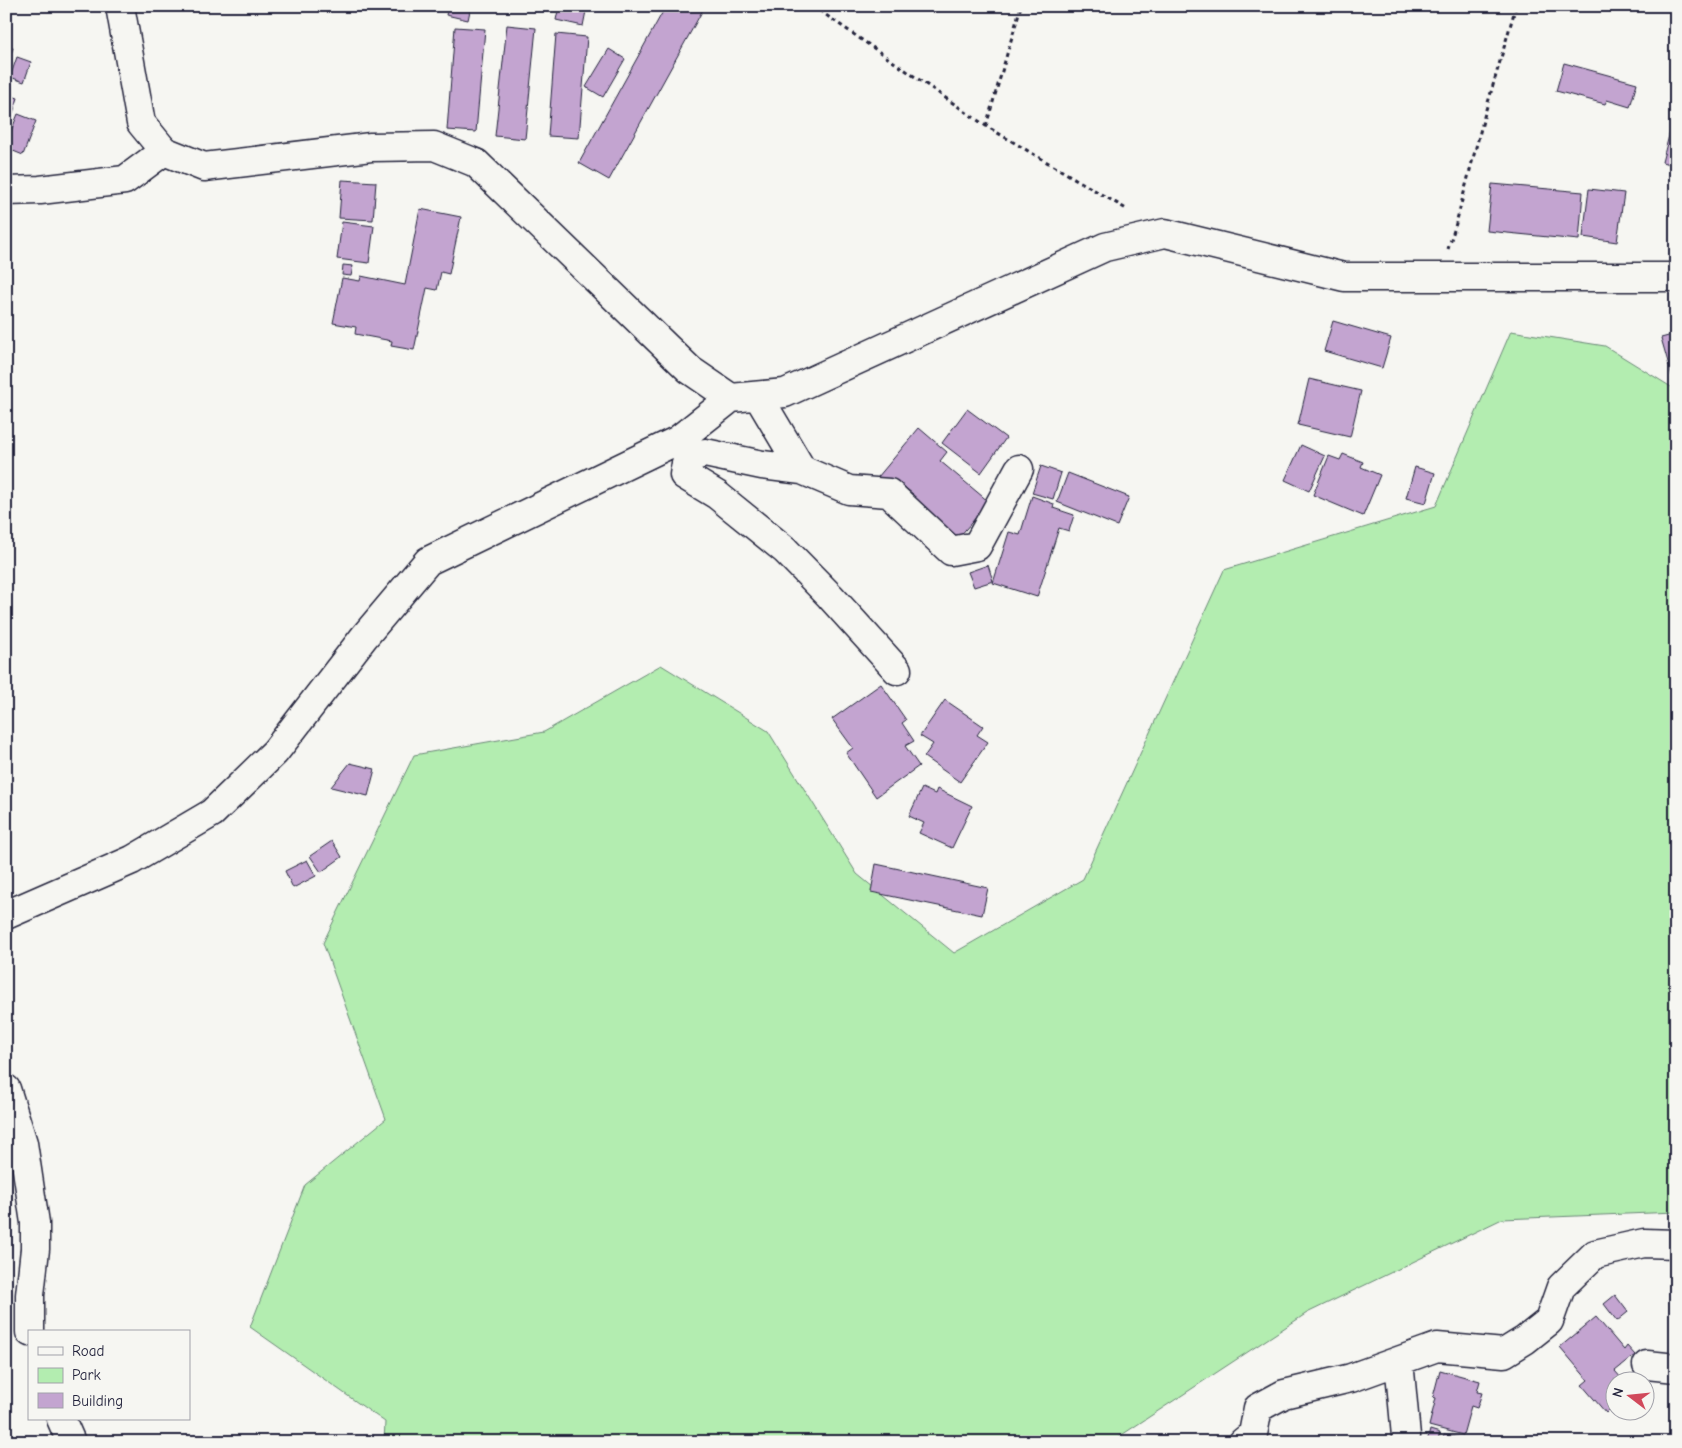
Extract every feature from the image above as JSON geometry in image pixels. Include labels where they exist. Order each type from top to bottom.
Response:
[{"type":"street","points":[[120,6],[141,123],[164,151],[204,167],[371,147],[434,146],[476,163],[690,370],[731,398]]},
{"type":"street","points":[[6,192],[125,180],[164,151]]},
{"type":"street","points":[[6,915],[132,860],[212,813],[276,752],[364,637],[428,562],[678,440],[731,398],[784,393],[1104,247],[1165,232],[1344,277],[1676,277]]},
{"type":"street","points":[[758,396],[802,470]]},
{"type":"street","points":[[897,670],[830,596],[785,550],[717,494],[684,475],[687,458],[705,453],[762,465],[802,470],[849,490],[888,494],[951,551],[976,546],[1019,469]]},
{"type":"street","points":[[6,1090],[23,1143],[35,1223],[35,1249],[30,1295],[30,1330]]},
{"type":"street","points":[[1243,1442],[1253,1434],[1258,1408],[1284,1394],[1351,1378],[1437,1347],[1504,1353],[1525,1340],[1549,1321],[1560,1287],[1595,1254],[1644,1243],[1676,1244]]},
{"type":"street","points":[[1399,1361],[1406,1436]]},
{"type":"street","points":[[1647,1365],[1676,1368]]},
{"type":"street","points":[[61,1420],[71,1442]]},
{"type":"path","points":[[813,6],[986,126],[1165,232]]},
{"type":"path","points":[[986,126],[1021,6]]},
{"type":"path","points":[[1437,277],[1455,227],[1516,6]]},
{"type":"green space","points":[[1511,331],[1605,346],[1676,390],[1676,1212],[1502,1219],[1307,1313],[1111,1442],[384,1442],[385,1422],[250,1327],[305,1185],[386,1119],[323,943],[414,755],[544,732],[661,665],[768,731],[857,874],[954,953],[1083,879],[1224,570],[1436,506]]},
{"type":"building","points":[[448,6],[471,6],[468,20],[446,15]]},
{"type":"building","points":[[559,6],[587,6],[583,26],[556,20]]},
{"type":"building","points":[[666,6],[705,6],[609,180],[579,163]]},
{"type":"building","points":[[507,25],[536,28],[525,139],[495,136]]},
{"type":"building","points":[[455,27],[485,29],[476,132],[447,130]]},
{"type":"building","points":[[556,34],[587,37],[579,138],[548,136]]},
{"type":"building","points":[[6,46],[13,48],[6,68]]},
{"type":"building","points":[[609,49],[625,59],[603,97],[586,87]]},
{"type":"building","points":[[17,57],[31,62],[24,82],[10,77]]},
{"type":"building","points":[[1564,63],[1637,83],[1630,107],[1607,100],[1605,104],[1556,91]]},
{"type":"building","points":[[9,95],[18,98],[12,116],[6,114],[6,103]]},
{"type":"building","points":[[1676,113],[1676,166],[1662,162]]},
{"type":"building","points":[[18,114],[36,121],[23,155],[6,148],[6,143]]},
{"type":"building","points":[[342,180],[376,182],[373,220],[339,218]]},
{"type":"building","points":[[1492,184],[1583,192],[1579,240],[1487,231]]},
{"type":"building","points":[[1589,189],[1624,193],[1617,242],[1583,237]]},
{"type":"building","points":[[420,209],[461,217],[449,274],[441,272],[437,290],[427,288],[414,350],[391,346],[392,341],[355,334],[356,327],[333,323],[342,278],[360,281],[361,276],[405,285]]},
{"type":"building","points":[[342,222],[374,226],[369,263],[337,259]]},
{"type":"building","points":[[343,265],[353,266],[351,276],[342,275]]},
{"type":"building","points":[[1333,321],[1391,338],[1382,368],[1324,351]]},
{"type":"building","points":[[1676,334],[1676,375],[1672,376],[1661,338]]},
{"type":"building","points":[[1309,379],[1361,391],[1350,437],[1298,425]]},
{"type":"building","points":[[967,409],[1006,438],[981,473],[942,443]]},
{"type":"building","points":[[919,428],[947,452],[940,461],[989,502],[954,543],[906,502],[913,494],[903,486],[897,493],[878,477]]},
{"type":"building","points":[[1301,445],[1325,456],[1309,491],[1285,480]]},
{"type":"building","points":[[1343,454],[1363,462],[1361,467],[1380,475],[1363,516],[1313,495],[1329,456],[1340,460]]},
{"type":"building","points":[[1041,466],[1061,473],[1053,499],[1032,493]]},
{"type":"building","points":[[1415,467],[1435,473],[1426,503],[1406,498]]},
{"type":"building","points":[[1068,473],[1129,497],[1117,526],[1057,502]]},
{"type":"building","points":[[1032,496],[1054,504],[1053,508],[1074,515],[1069,531],[1059,528],[1037,597],[993,583],[1009,532],[1020,535]]},
{"type":"building","points":[[988,565],[993,581],[974,587],[968,572]]},
{"type":"building","points":[[881,684],[906,720],[902,723],[914,741],[905,746],[919,766],[876,797],[846,753],[853,748],[832,719]]},
{"type":"building","points":[[945,700],[983,726],[977,735],[988,742],[960,782],[924,757],[933,744],[920,736]]},
{"type":"building","points":[[350,763],[375,769],[368,796],[331,787]]},
{"type":"building","points":[[922,788],[935,794],[937,789],[972,806],[952,848],[919,833],[924,823],[909,816]]},
{"type":"building","points":[[332,841],[342,857],[321,872],[310,856]]},
{"type":"building","points":[[307,860],[316,876],[293,888],[285,871]]},
{"type":"building","points":[[876,864],[988,888],[982,915],[871,892]]},
{"type":"building","points":[[1615,1295],[1628,1312],[1617,1321],[1604,1304]]},
{"type":"building","points":[[1596,1317],[1624,1350],[1627,1346],[1635,1355],[1616,1370],[1604,1370],[1604,1411],[1582,1385],[1588,1380],[1560,1347]]},
{"type":"building","points":[[1440,1370],[1480,1381],[1477,1392],[1482,1393],[1477,1408],[1471,1406],[1463,1435],[1429,1426],[1436,1398],[1433,1397]]},
{"type":"building","points":[[1430,1430],[1440,1433],[1437,1442],[1427,1442]]},
{"type":"building","points":[[1444,1435],[1466,1440],[1466,1442],[1442,1442]]}]
